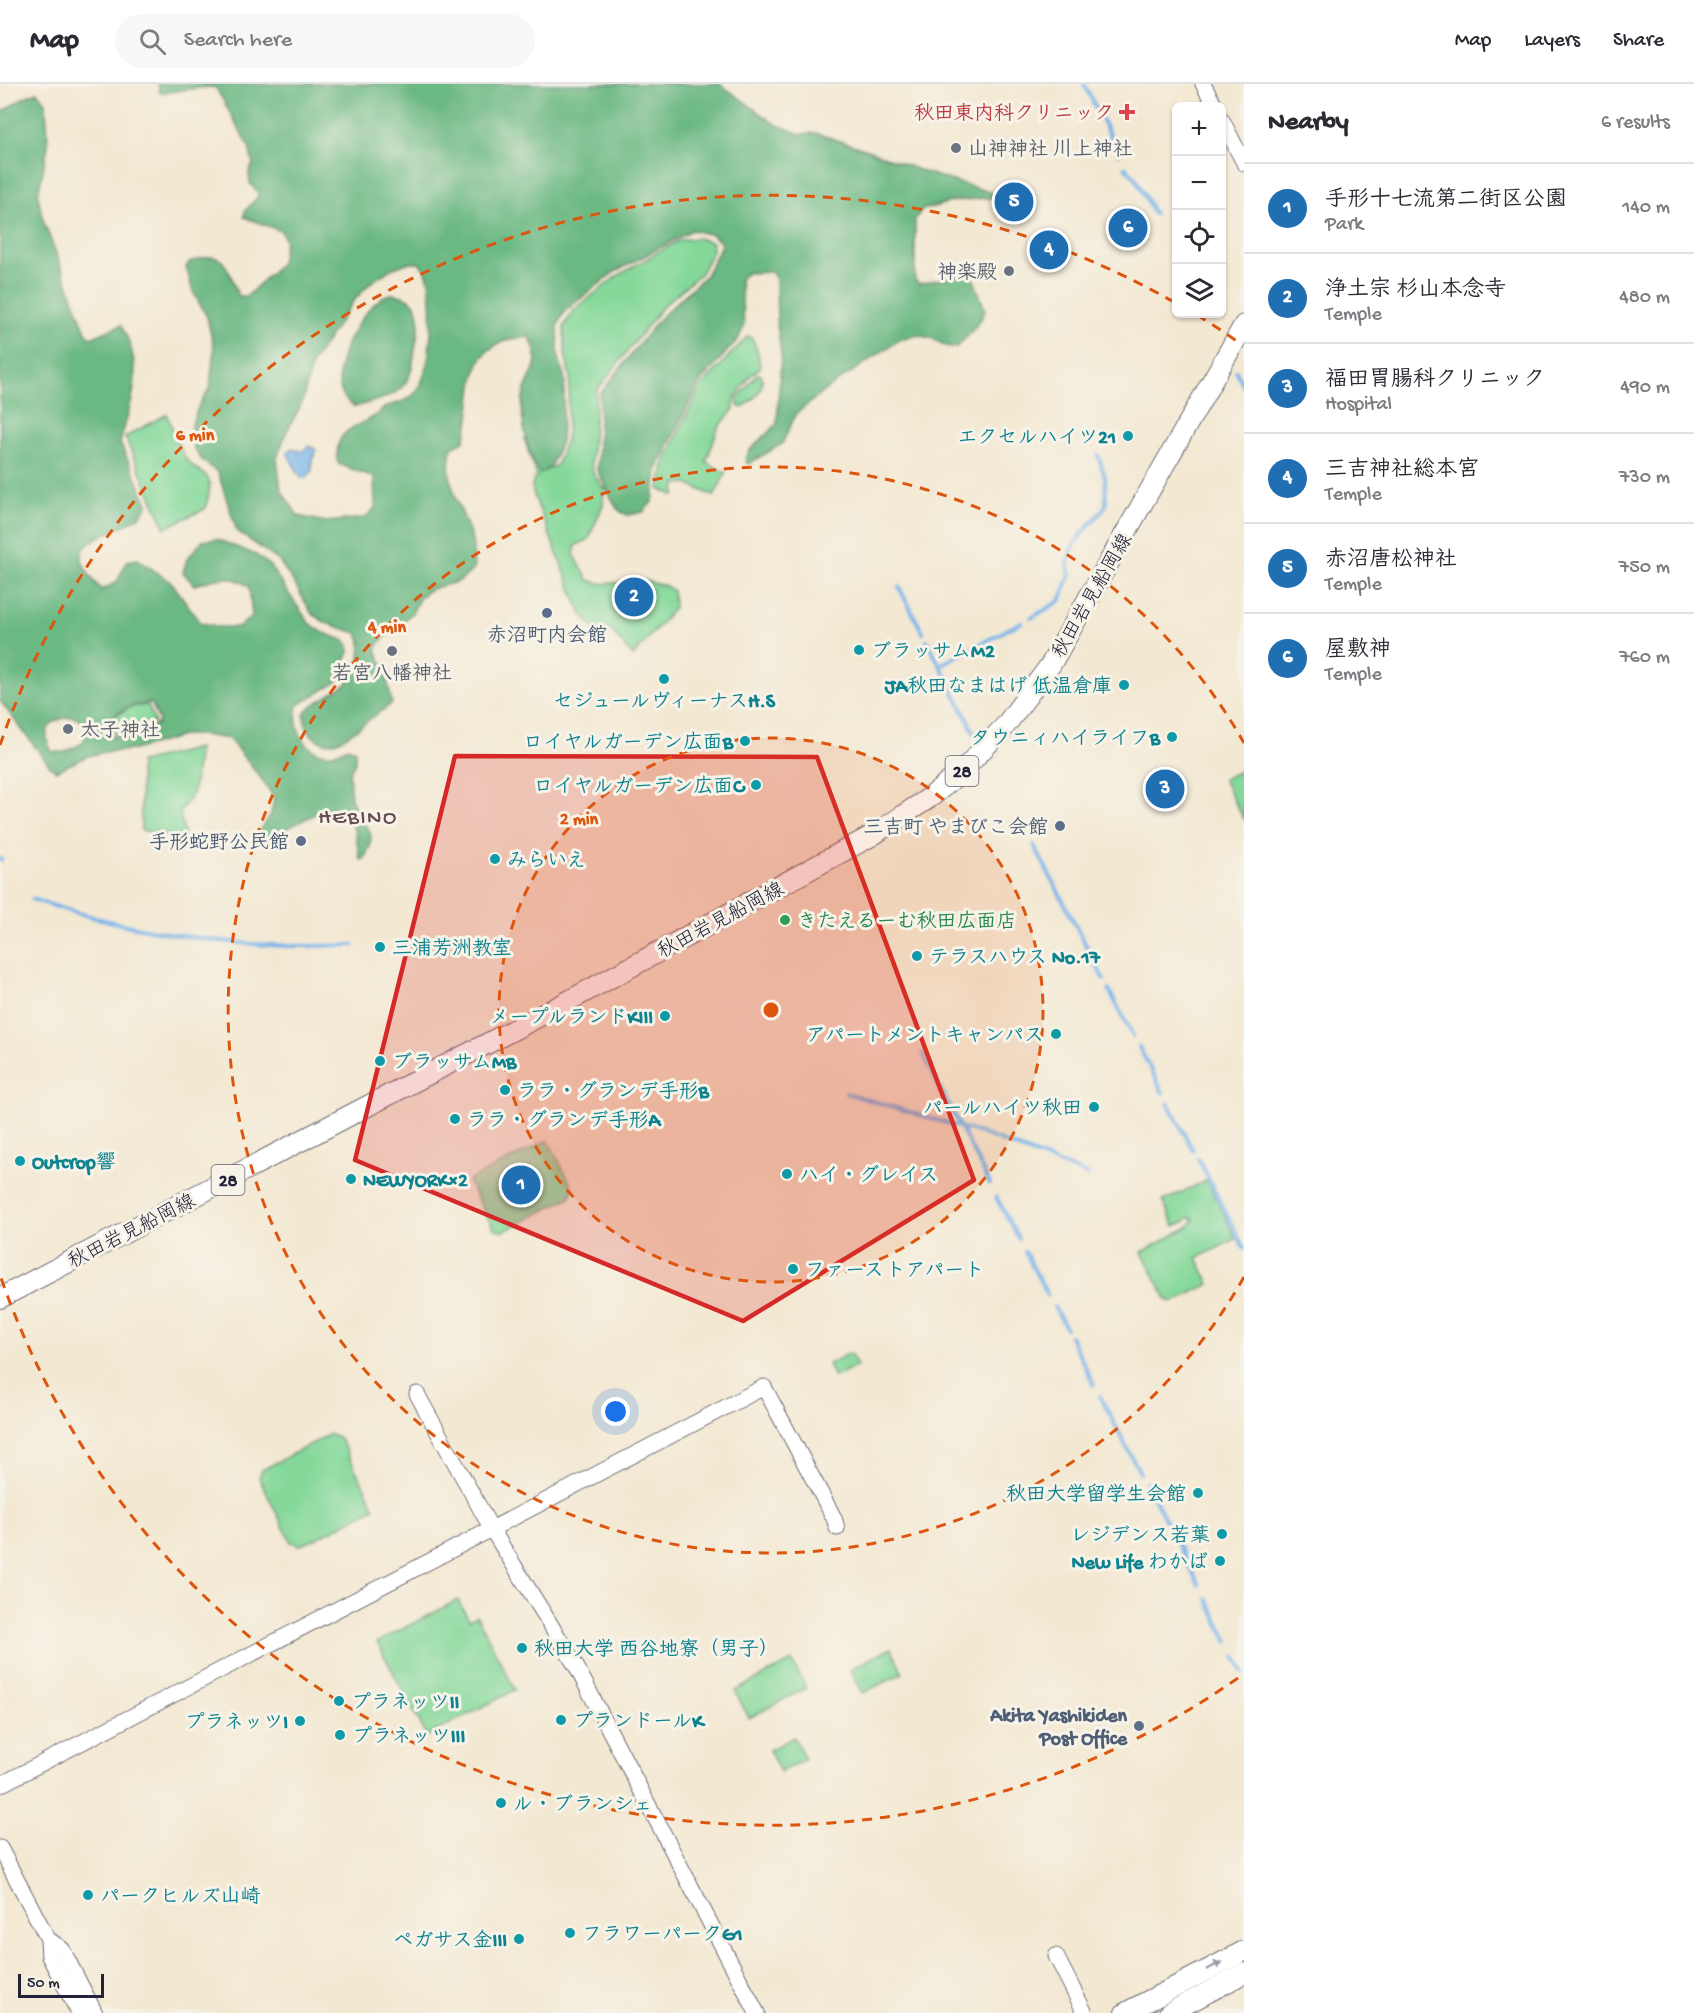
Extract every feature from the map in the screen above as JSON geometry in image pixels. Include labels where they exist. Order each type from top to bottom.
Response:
[{"type":"main road","name":"秋田岩見船岡線","points":[[0,1298],[561,1005],[873,835],[932,796],[962,772],[1005,726],[1051,664],[1244,325]]},
{"type":"main road","points":[[1125,2013],[1244,1951]]},
{"type":"main road","points":[[1169,2013],[1244,1973]]},
{"type":"street","points":[[1203,84],[1213,102]]},
{"type":"street","points":[[1226,129],[1244,163]]},
{"type":"street","points":[[0,1785],[764,1387],[834,1518],[837,1528]]},
{"type":"street","points":[[417,1394],[491,1528],[576,1666],[757,2013]]},
{"type":"street","points":[[0,1848],[48,1939],[49,1956],[79,2013]]},
{"type":"street","points":[[48,1939],[62,1949],[95,2013]]},
{"type":"street","points":[[1056,1956],[1086,2013]]},
{"type":"highlighted area","points":[[455,756],[817,757],[974,1180],[743,1321],[355,1160]]},
{"type":"green space","points":[[158,84],[720,84],[775,124],[800,134],[816,133],[865,149],[924,172],[999,195],[1007,200],[986,198],[955,201],[922,210],[915,219],[915,280],[919,284],[967,273],[974,280],[985,310],[968,336],[956,347],[950,348],[931,338],[918,335],[899,340],[824,391],[796,414],[782,444],[748,464],[745,461],[749,451],[777,424],[781,354],[777,324],[776,280],[772,272],[747,273],[740,279],[744,326],[739,338],[699,383],[657,469],[653,501],[643,512],[628,515],[621,512],[616,507],[597,470],[600,394],[659,319],[706,275],[722,244],[713,235],[692,230],[613,273],[565,311],[558,324],[558,354],[565,380],[561,441],[550,468],[540,474],[529,451],[522,415],[523,396],[535,365],[534,348],[529,337],[506,341],[491,348],[481,359],[476,373],[464,441],[452,447],[449,470],[454,492],[472,541],[474,569],[460,581],[431,589],[420,597],[412,613],[380,642],[376,650],[385,669],[392,703],[343,739],[326,743],[311,734],[304,721],[305,712],[346,685],[360,659],[361,641],[357,633],[326,623],[312,614],[279,561],[237,531],[218,473],[202,460],[194,449],[191,427],[198,407],[210,388],[214,348],[207,317],[193,292],[186,267],[190,262],[201,258],[218,259],[223,262],[230,273],[238,296],[247,296],[281,263],[285,240],[281,231],[244,217],[245,211],[259,195],[250,183],[249,172],[253,164],[249,147],[216,88],[206,87],[160,93]],"holes":[[[407,263],[419,263],[427,274],[431,301],[429,354],[420,384],[414,394],[407,399],[384,408],[377,415],[351,428],[338,444],[338,464],[374,477],[375,508],[365,518],[326,522],[298,516],[281,490],[277,458],[286,433],[302,403],[312,363],[352,303],[369,284],[391,269]]]},
{"type":"green space","points":[[37,92],[46,102],[48,146],[38,195],[42,217],[86,332],[91,338],[121,325],[129,341],[135,370],[129,412],[120,443],[148,504],[140,516],[90,542],[83,550],[82,559],[88,573],[102,590],[117,582],[127,561],[138,559],[172,583],[200,622],[219,627],[239,627],[252,616],[249,586],[228,578],[209,580],[194,585],[183,572],[187,559],[202,541],[217,539],[256,555],[269,565],[309,623],[324,633],[346,641],[350,649],[337,682],[298,705],[296,714],[303,740],[316,752],[335,753],[348,747],[355,750],[355,762],[349,773],[351,798],[361,822],[369,829],[371,836],[370,846],[364,859],[360,860],[355,831],[349,820],[334,811],[321,811],[262,841],[257,839],[257,834],[271,814],[274,798],[229,739],[186,735],[134,750],[88,756],[56,771],[0,701],[0,113]],"holes":[[[152,704],[159,721],[158,724],[128,735],[113,738],[111,736],[109,718],[128,707]],[[73,717],[81,721],[85,727],[83,743],[65,752],[52,752],[47,738],[49,727],[58,720]]]},
{"type":"green space","points":[[697,238],[712,242],[712,252],[701,273],[663,306],[597,390],[591,461],[593,473],[604,489],[603,505],[588,540],[576,545],[574,554],[588,580],[603,584],[641,580],[666,586],[673,591],[674,608],[633,656],[610,629],[601,636],[581,613],[534,496],[532,486],[537,477],[524,439],[529,436],[546,470],[556,466],[566,440],[570,378],[565,353],[564,326],[574,310],[617,276],[679,240]]},
{"type":"green space","points":[[391,294],[411,300],[418,313],[418,330],[411,370],[405,384],[396,392],[385,398],[355,407],[344,397],[339,384],[344,353],[360,321],[382,298]]},
{"type":"green space","points":[[748,336],[752,338],[758,352],[760,368],[750,376],[734,399],[734,409],[718,428],[706,462],[726,473],[714,496],[685,483],[676,484],[675,496],[659,489],[665,461],[700,387]]},
{"type":"green space","points":[[757,374],[761,375],[762,380],[760,390],[742,408],[738,406],[737,399]]},
{"type":"green space","points":[[167,414],[183,454],[195,468],[205,475],[210,485],[205,509],[165,528],[125,437]]},
{"type":"green space","points":[[148,705],[155,722],[114,736],[112,718],[130,707]]},
{"type":"green space","points":[[199,748],[193,793],[180,812],[185,838],[141,830],[140,762]]},
{"type":"green space","points":[[1244,769],[1244,820],[1223,779]]},
{"type":"green space","points":[[548,1140],[573,1189],[570,1197],[503,1232],[494,1229],[468,1181]]},
{"type":"green space","points":[[1207,1180],[1236,1239],[1197,1258],[1210,1284],[1174,1302],[1167,1300],[1142,1252],[1188,1227],[1194,1220],[1189,1217],[1174,1226],[1163,1201]]},
{"type":"green space","points":[[850,1353],[857,1366],[834,1377],[828,1364]]},
{"type":"green space","points":[[330,1434],[339,1437],[375,1508],[300,1545],[291,1542],[259,1478],[262,1470]]},
{"type":"green space","points":[[458,1600],[469,1620],[477,1616],[515,1690],[427,1736],[377,1642]]},
{"type":"green space","points":[[891,1648],[903,1673],[863,1693],[850,1669]]},
{"type":"green space","points":[[792,1661],[806,1688],[749,1718],[735,1691]]},
{"type":"green space","points":[[794,1737],[805,1759],[780,1772],[769,1750]]},
{"type":"water","points":[[309,446],[316,452],[312,459],[312,471],[306,478],[301,478],[287,453],[292,448],[301,452]]},
{"type":"waterway","points":[[1084,84],[1119,154]]},
{"type":"waterway","points":[[1125,167],[1135,177],[1154,214]]},
{"type":"waterway","points":[[1236,371],[1244,387]]},
{"type":"waterway","points":[[1031,618],[1060,601],[1070,575],[1068,565],[1074,546],[1106,505],[1105,477],[1098,455]]},
{"type":"waterway","points":[[899,587],[923,633]]},
{"type":"waterway","points":[[940,665],[1022,622]]},
{"type":"waterway","points":[[927,640],[976,736]]},
{"type":"waterway","points":[[1034,845],[1104,980]]},
{"type":"waterway","points":[[32,899],[99,919],[171,934],[243,943],[354,945]]},
{"type":"waterway","points":[[1109,990],[1133,1036]]},
{"type":"waterway","points":[[1139,1047],[1163,1093]]},
{"type":"waterway","points":[[922,1053],[990,1184]]},
{"type":"waterway","points":[[846,1093],[980,1133],[1088,1175]]},
{"type":"waterway","points":[[1168,1103],[1193,1150]]},
{"type":"waterway","points":[[1198,1158],[1244,1248]]},
{"type":"waterway","points":[[996,1197],[1018,1238]]},
{"type":"waterway","points":[[1025,1252],[1048,1296]]},
{"type":"waterway","points":[[1054,1307],[1066,1328]]},
{"type":"waterway","points":[[1070,1336],[1094,1385]]},
{"type":"waterway","points":[[1100,1396],[1140,1473]]},
{"type":"waterway","points":[[1146,1482],[1171,1531]]},
{"type":"waterway","points":[[1177,1543],[1199,1585]]},
{"type":"waterway","points":[[1207,1599],[1228,1642]]},
{"type":"waterway","points":[[1235,1656],[1244,1673]]},
{"type":"place","name":"秋田東内科クリニック","points":[[1127,112]]},
{"type":"place","name":"山神神社 川上神社","points":[[956,148]]},
{"type":"place","name":"赤沼唐松神社","points":[[1014,202]]},
{"type":"place","name":"屋敷神","points":[[1128,228]]},
{"type":"place","name":"三吉神社総本宮","points":[[1049,250]]},
{"type":"place","name":"神楽殿","points":[[1009,271]]},
{"type":"place","name":"エクセルハイツ21","points":[[1128,436]]},
{"type":"place","name":"浄土宗 杉山本念寺","points":[[634,597]]},
{"type":"place","name":"赤沼町内会館","points":[[547,613]]},
{"type":"place","name":"ブラッサムM2","points":[[859,650]]},
{"type":"place","name":"若宮八幡神社","points":[[392,651]]},
{"type":"place","name":"セジュールヴィーナスH.S","points":[[664,679]]},
{"type":"place","name":"JA秋田なまはげ 低温倉庫","points":[[1124,685]]},
{"type":"place","name":"太子神社","points":[[68,729]]},
{"type":"place","name":"タウニィハイライフB","points":[[1172,737]]},
{"type":"place","name":"ロイヤルガーデン広面B","points":[[745,741]]},
{"type":"place","name":"ロイヤルガーデン広面C","points":[[756,785]]},
{"type":"place","name":"福田胃腸科クリニック","points":[[1165,789]]},
{"type":"place","name":"三吉町 やまびこ会館","points":[[1060,826]]},
{"type":"place","name":"手形蛇野公民館","points":[[301,841]]},
{"type":"place","name":"みらいえ","points":[[495,859]]},
{"type":"place","name":"きたえるーむ秋田広面店","points":[[785,920]]},
{"type":"place","name":"三浦芳洲教室","points":[[380,947]]},
{"type":"place","name":"テラスハウス No.17","points":[[917,956]]},
{"type":"place","name":"メープルランドKIII","points":[[665,1016]]},
{"type":"place","name":"アパートメントキャンパス","points":[[1056,1034]]},
{"type":"place","name":"ブラッサムMB","points":[[380,1061]]},
{"type":"place","name":"ララ・グランデ手形B","points":[[505,1090]]},
{"type":"place","name":"パールハイツ秋田","points":[[1094,1107]]},
{"type":"place","name":"ララ・グランデ手形A","points":[[455,1119]]},
{"type":"place","name":"Outcrop響","points":[[20,1161]]},
{"type":"place","name":"ハイ・グレイス","points":[[787,1174]]},
{"type":"place","name":"NEWYORK×2","points":[[351,1179]]},
{"type":"place","name":"手形十七流第二街区公園","points":[[521,1185]]},
{"type":"place","name":"ファーストアパート","points":[[793,1269]]},
{"type":"place","name":"秋田大学留学生会館","points":[[1198,1493]]},
{"type":"place","name":"レジデンス若葉","points":[[1222,1534]]},
{"type":"place","name":"New Life わかば","points":[[1220,1561]]},
{"type":"place","name":"秋田大学 西谷地寮（男子）","points":[[522,1648]]},
{"type":"place","name":"プラネッツII","points":[[339,1701]]},
{"type":"place","name":"プランドールK","points":[[561,1720]]},
{"type":"place","name":"プラネッツI","points":[[300,1721]]},
{"type":"place","name":"Akita Yashikiden Post Office","points":[[1139,1726]]},
{"type":"place","name":"プラネッツIII","points":[[340,1735]]},
{"type":"place","name":"ル・ブランシェ","points":[[501,1803]]},
{"type":"place","name":"パークヒルズ山崎","points":[[88,1895]]},
{"type":"place","name":"フラワーパークG1","points":[[570,1933]]},
{"type":"place","name":"ペガサス金III","points":[[519,1939]]},
{"type":"district","name":"HEBINO","points":[[358,815]]}]
